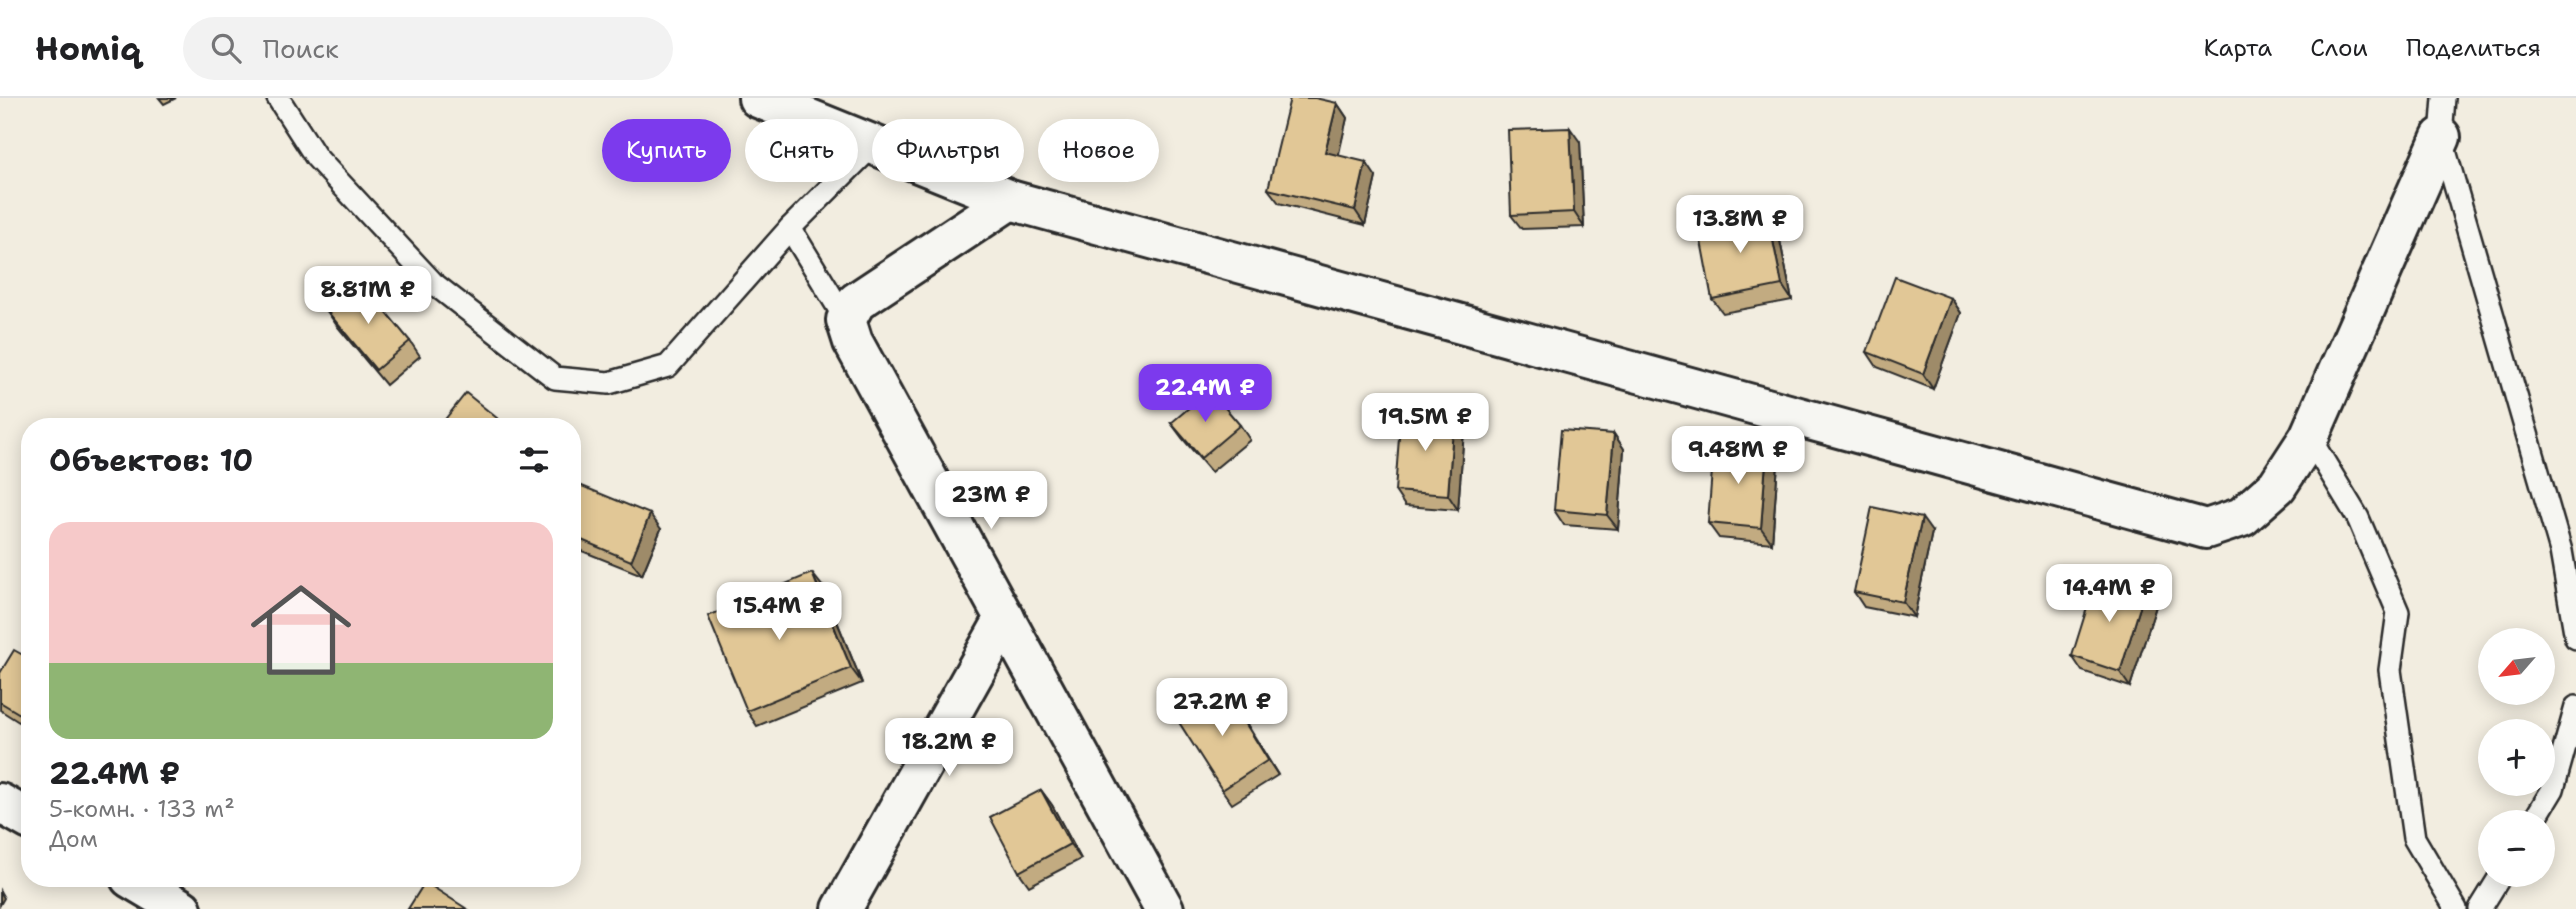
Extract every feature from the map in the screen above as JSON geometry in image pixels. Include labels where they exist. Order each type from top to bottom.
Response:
[{"type":"street","points":[[758,98],[872,145]]},
{"type":"street","points":[[965,182],[1010,200],[2206,529],[2242,517],[2277,486],[2309,438],[2441,137]]},
{"type":"street","points":[[1010,200],[856,302],[846,320],[853,342],[1164,909]]},
{"type":"street","points":[[842,909],[1004,618]]},
{"type":"street","points":[[0,803],[21,815]]},
{"type":"street","points":[[145,887],[183,909]]},
{"type":"lane","points":[[278,98],[316,157],[433,283],[555,378],[609,383],[667,366],[790,228],[872,146]]},
{"type":"lane","points":[[2444,98],[2441,137],[2561,551],[2576,638]]},
{"type":"lane","points":[[790,228],[846,320]]},
{"type":"lane","points":[[2309,438],[2358,518],[2398,612],[2390,670],[2414,838],[2456,909]]},
{"type":"lane","points":[[2540,810],[2553,789],[2576,707]]},
{"type":"lane","points":[[2480,909],[2494,887]]},
{"type":"building","points":[[1290,98],[1315,98],[1337,103],[1325,152],[1366,162],[1355,210],[1268,189]]},
{"type":"building","points":[[1570,128],[1574,212],[1511,215],[1508,130]]},
{"type":"building","points":[[1767,211],[1782,285],[1712,299],[1698,225]]},
{"type":"building","points":[[1895,277],[1951,298],[1923,374],[1867,352]]},
{"type":"building","points":[[361,282],[410,341],[376,370],[327,311]]},
{"type":"building","points":[[1210,390],[1240,425],[1201,458],[1171,423]]},
{"type":"building","points":[[466,393],[497,418],[446,418]]},
{"type":"building","points":[[1401,411],[1454,415],[1448,495],[1395,491]]},
{"type":"building","points":[[1561,430],[1614,434],[1607,515],[1554,510]]},
{"type":"building","points":[[1714,444],[1767,448],[1761,528],[1708,523]]},
{"type":"building","points":[[581,486],[650,514],[631,561],[581,540]]},
{"type":"building","points":[[1872,507],[1922,518],[1903,602],[1854,592]]},
{"type":"building","points":[[812,573],[851,668],[747,711],[708,616]]},
{"type":"building","points":[[2097,576],[2145,591],[2120,672],[2072,656]]},
{"type":"building","points":[[14,650],[21,654],[21,715],[0,702],[0,673]]},
{"type":"building","points":[[1223,687],[1268,760],[1222,790],[1175,716]]},
{"type":"building","points":[[1041,790],[1070,844],[1019,872],[990,817]]},
{"type":"building","points":[[422,887],[433,887],[467,909],[408,909]]}]
